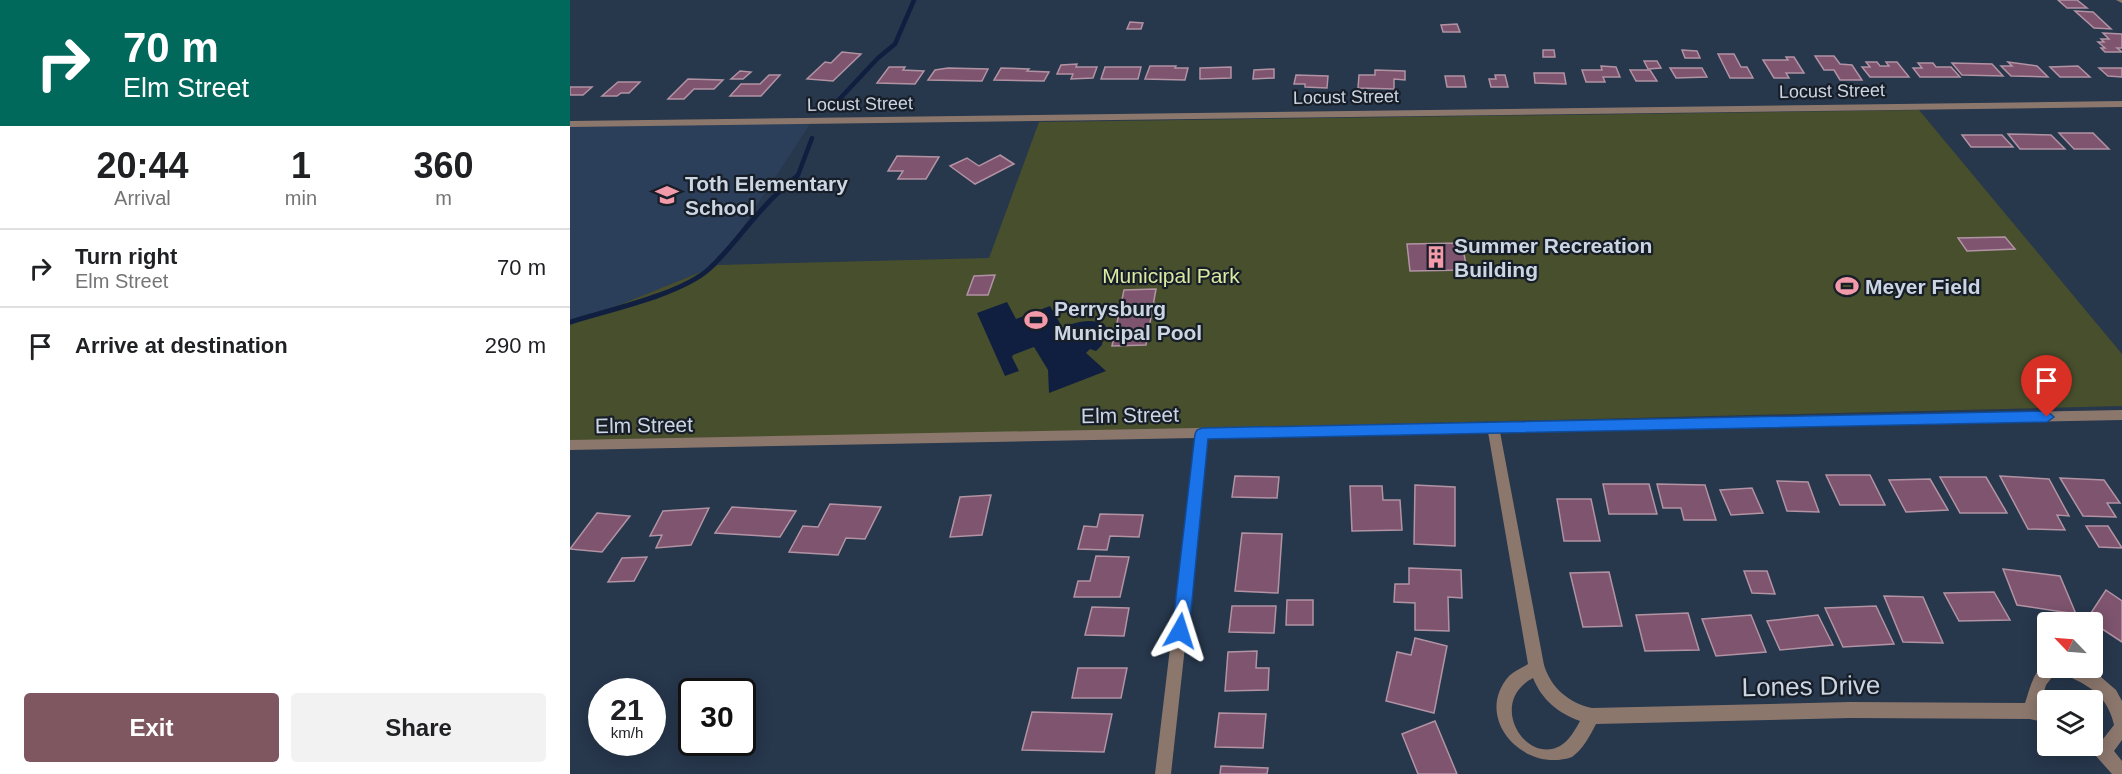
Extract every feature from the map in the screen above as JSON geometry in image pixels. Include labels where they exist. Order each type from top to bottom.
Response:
[{"type":"street","name":"Locust Street","points":[[570,124],[2122,104]]},
{"type":"street","name":"Elm Street","points":[[570,445],[2122,415]]},
{"type":"street","name":"Lones Drive","points":[[1493,428],[1537,668],[1543,684],[1555,697],[1579,714],[1592,716],[1850,710],[2037,713]]},
{"type":"street","points":[[1163,774],[1202,434]]},
{"type":"street","points":[[1537,668],[1514,682],[1502,704],[1504,723],[1512,738],[1523,750],[1541,758],[1561,754],[1579,738],[1592,716]]},
{"type":"street","points":[[2030,711],[2042,678]]},
{"type":"street","points":[[2092,678],[2111,695],[2120,710],[2122,726],[2103,741]]},
{"type":"street","points":[[2103,751],[2122,774]]},
{"type":"shaded area","name":"Toth Elementary School","points":[[812,121],[718,265],[570,325],[570,124]]},
{"type":"shaded area","points":[[1007,302],[1016,319],[1050,306],[1068,337],[1074,334],[1069,325],[1087,321],[1104,324],[1110,333],[1103,337],[1102,345],[1096,351],[1090,349],[1086,353],[1106,371],[1049,393],[1048,370],[1034,347],[1013,355],[1019,371],[1005,376],[977,313]]},
{"type":"green space","name":"Municipal Park","points":[[1919,110],[2122,354],[2122,406],[570,444],[570,325],[718,265],[989,258],[1039,122]]},
{"type":"building","points":[[2058,0],[2077,0],[2087,8],[2067,8]]},
{"type":"building","points":[[2075,11],[2093,12],[2111,29],[2094,28]]},
{"type":"building","points":[[1130,22],[1143,23],[1141,29],[1127,29]]},
{"type":"building","points":[[1457,24],[1460,32],[1443,32],[1441,25]]},
{"type":"building","points":[[2103,33],[2122,34],[2122,48],[2117,48],[2122,52],[2105,52],[2101,48],[2105,48],[2098,42],[2104,42],[2101,39],[2109,39]]},
{"type":"building","points":[[1543,50],[1554,50],[1555,57],[1543,57]]},
{"type":"building","points":[[1682,50],[1697,51],[1700,58],[1685,58]]},
{"type":"building","points":[[842,52],[861,54],[833,81],[807,79],[825,62],[831,63]]},
{"type":"building","points":[[1718,54],[1734,54],[1741,67],[1747,67],[1753,78],[1730,78]]},
{"type":"building","points":[[1815,56],[1834,56],[1840,64],[1852,65],[1862,80],[1840,80],[1834,70],[1824,70]]},
{"type":"building","points":[[1786,57],[1794,57],[1804,73],[1786,73],[1789,78],[1774,78],[1763,60],[1788,60]]},
{"type":"building","points":[[1644,61],[1657,61],[1661,68],[1648,69]]},
{"type":"building","points":[[1866,62],[1877,62],[1880,66],[1889,66],[1886,62],[1897,62],[1909,77],[1870,77],[1862,67],[1870,67]]},
{"type":"building","points":[[2008,62],[2037,66],[2048,77],[2011,76],[2001,66],[2012,66]]},
{"type":"building","points":[[1918,63],[1933,63],[1936,67],[1951,67],[1960,77],[1920,77],[1913,68],[1922,68]]},
{"type":"building","points":[[1952,63],[1992,64],[2003,76],[1962,75]]},
{"type":"building","points":[[1077,64],[1076,67],[1097,67],[1093,78],[1071,79],[1073,74],[1057,74],[1061,65]]},
{"type":"building","points":[[1150,66],[1188,68],[1185,80],[1145,79]]},
{"type":"building","points":[[1601,66],[1616,67],[1620,77],[1603,77],[1605,82],[1586,82],[1582,70],[1602,70]]},
{"type":"building","points":[[2078,66],[2090,77],[2060,77],[2050,67]]},
{"type":"building","points":[[889,67],[905,67],[903,70],[924,71],[915,84],[877,83]]},
{"type":"building","points":[[1105,67],[1141,67],[1138,79],[1101,79]]},
{"type":"building","points":[[1231,67],[1231,78],[1200,79],[1200,68]]},
{"type":"building","points":[[1001,68],[1049,72],[1044,81],[994,80]]},
{"type":"building","points":[[1670,68],[1702,68],[1707,77],[1676,78]]},
{"type":"building","points":[[2099,68],[2122,68],[2122,77],[2108,76]]},
{"type":"building","points":[[988,69],[982,81],[928,80],[935,70]]},
{"type":"building","points":[[1274,69],[1274,78],[1253,79],[1254,70]]},
{"type":"building","points":[[1375,70],[1405,71],[1405,80],[1394,79],[1394,89],[1358,88],[1359,75],[1375,75]]},
{"type":"building","points":[[1630,70],[1650,70],[1657,81],[1636,81]]},
{"type":"building","points":[[740,71],[751,72],[743,79],[731,79]]},
{"type":"building","points":[[1534,73],[1564,73],[1566,84],[1535,83]]},
{"type":"building","points":[[769,75],[780,75],[761,96],[730,96],[741,84],[760,84]]},
{"type":"building","points":[[1296,75],[1328,76],[1327,88],[1294,84]]},
{"type":"building","points":[[1495,75],[1505,75],[1508,87],[1491,87],[1489,79],[1496,79]]},
{"type":"building","points":[[1445,76],[1464,76],[1466,87],[1447,87]]},
{"type":"building","points":[[688,79],[723,80],[714,89],[694,89],[684,99],[668,99]]},
{"type":"building","points":[[618,82],[640,82],[629,93],[602,96]]},
{"type":"building","points":[[570,87],[592,87],[583,95],[570,95]]},
{"type":"building","points":[[2059,133],[2093,133],[2109,149],[2074,149]]},
{"type":"building","points":[[2008,134],[2051,135],[2065,149],[2020,149]]},
{"type":"building","points":[[1962,135],[2002,135],[2013,147],[1971,147]]},
{"type":"building","points":[[1000,155],[1014,164],[975,184],[950,166],[967,158],[979,166]]},
{"type":"building","points":[[897,156],[939,157],[926,179],[898,179],[903,171],[888,171]]},
{"type":"building","points":[[2005,237],[2015,249],[1967,251],[1958,238]]},
{"type":"building","name":"Summer Recreation Building","points":[[1462,243],[1467,270],[1410,271],[1407,244]]},
{"type":"building","points":[[995,275],[988,295],[967,295],[974,276]]},
{"type":"building","points":[[1156,289],[1146,345],[1112,346],[1124,290]]},
{"type":"building","points":[[1826,475],[1870,475],[1885,505],[1840,505]]},
{"type":"building","points":[[1235,476],[1279,477],[1277,498],[1232,497]]},
{"type":"building","points":[[2000,476],[2049,479],[2069,516],[2057,515],[2065,530],[2028,529]]},
{"type":"building","points":[[1940,477],[1986,477],[2007,513],[1960,513]]},
{"type":"building","points":[[2060,478],[2104,480],[2120,503],[2107,503],[2116,517],[2083,516]]},
{"type":"building","points":[[1930,479],[1948,510],[1906,512],[1889,480]]},
{"type":"building","points":[[1777,481],[1808,482],[1819,512],[1787,511]]},
{"type":"building","points":[[1603,484],[1649,484],[1657,514],[1609,514]]},
{"type":"building","points":[[1657,484],[1705,485],[1716,520],[1684,520],[1681,508],[1663,508]]},
{"type":"building","points":[[1415,485],[1455,487],[1455,546],[1414,544]]},
{"type":"building","points":[[1350,486],[1382,486],[1383,500],[1400,500],[1402,530],[1352,531]]},
{"type":"building","points":[[1752,488],[1763,513],[1731,515],[1720,490]]},
{"type":"building","points":[[991,495],[982,535],[950,537],[960,497]]},
{"type":"building","points":[[1557,499],[1591,499],[1600,541],[1564,541]]},
{"type":"building","points":[[830,504],[881,507],[865,539],[846,538],[838,555],[789,552],[803,526],[818,527]]},
{"type":"building","points":[[732,507],[796,511],[780,537],[715,533]]},
{"type":"building","points":[[709,508],[691,545],[656,548],[662,535],[650,536],[663,511]]},
{"type":"building","points":[[597,513],[630,516],[602,552],[570,549]]},
{"type":"building","points":[[1100,514],[1143,515],[1139,537],[1110,536],[1107,550],[1078,549],[1084,526],[1097,527]]},
{"type":"building","points":[[2086,526],[2108,526],[2122,548],[2099,547]]},
{"type":"building","points":[[1242,533],[1282,534],[1278,593],[1235,591]]},
{"type":"building","points":[[1096,556],[1129,557],[1120,597],[1074,597],[1078,581],[1090,581]]},
{"type":"building","points":[[647,557],[634,581],[608,582],[622,558]]},
{"type":"building","points":[[1409,568],[1461,570],[1462,598],[1448,597],[1449,631],[1415,630],[1415,603],[1394,602],[1395,584],[1409,584]]},
{"type":"building","points":[[2003,569],[2060,576],[2075,612],[2063,612],[2017,605]]},
{"type":"building","points":[[1744,571],[1767,571],[1775,594],[1752,593]]},
{"type":"building","points":[[1609,572],[1622,626],[1583,627],[1570,573]]},
{"type":"building","points":[[2106,590],[2122,601],[2122,642],[2103,630],[2103,612],[2092,612]]},
{"type":"building","points":[[1994,592],[2010,620],[1959,621],[1944,593]]},
{"type":"building","points":[[1884,596],[1923,597],[1943,643],[1903,642]]},
{"type":"building","points":[[1287,600],[1313,600],[1313,625],[1286,625]]},
{"type":"building","points":[[1232,606],[1276,606],[1274,633],[1229,632]]},
{"type":"building","points":[[1876,606],[1894,644],[1843,647],[1825,608]]},
{"type":"building","points":[[1092,607],[1129,608],[1124,636],[1085,635]]},
{"type":"building","points":[[1688,613],[1699,650],[1645,651],[1636,615]]},
{"type":"building","points":[[1751,615],[1766,652],[1716,656],[1702,619]]},
{"type":"building","points":[[1818,615],[1833,645],[1780,650],[1767,621]]},
{"type":"building","points":[[1415,638],[1447,646],[1434,713],[1386,701],[1397,652],[1411,655]]},
{"type":"building","points":[[1257,651],[1256,668],[1269,668],[1268,690],[1225,691],[1228,652]]},
{"type":"building","points":[[1078,668],[1127,668],[1121,698],[1072,698]]},
{"type":"building","points":[[1032,712],[1112,714],[1104,752],[1022,750]]},
{"type":"building","points":[[1219,713],[1266,714],[1263,748],[1215,747]]},
{"type":"building","points":[[1435,721],[1457,774],[1418,774],[1402,734]]},
{"type":"building","points":[[1221,766],[1268,768],[1267,774],[1220,774]]},
{"type":"waterway","points":[[832,107],[878,58],[895,44],[914,0]]},
{"type":"waterway","points":[[779,192],[798,175],[812,138]]},
{"type":"waterway","points":[[570,322],[662,294],[696,278],[718,260],[779,192]]},
{"type":"place","name":"Toth Elementary School","points":[[667,195]]},
{"type":"place","name":"Summer Recreation Building","points":[[1436,257]]},
{"type":"place","name":"Meyer Field","points":[[1847,286]]},
{"type":"place","name":"Perrysburg Municipal Pool","points":[[1036,320]]},
{"type":"route","points":[[1180,631],[1202,434],[2047,417]]}]
